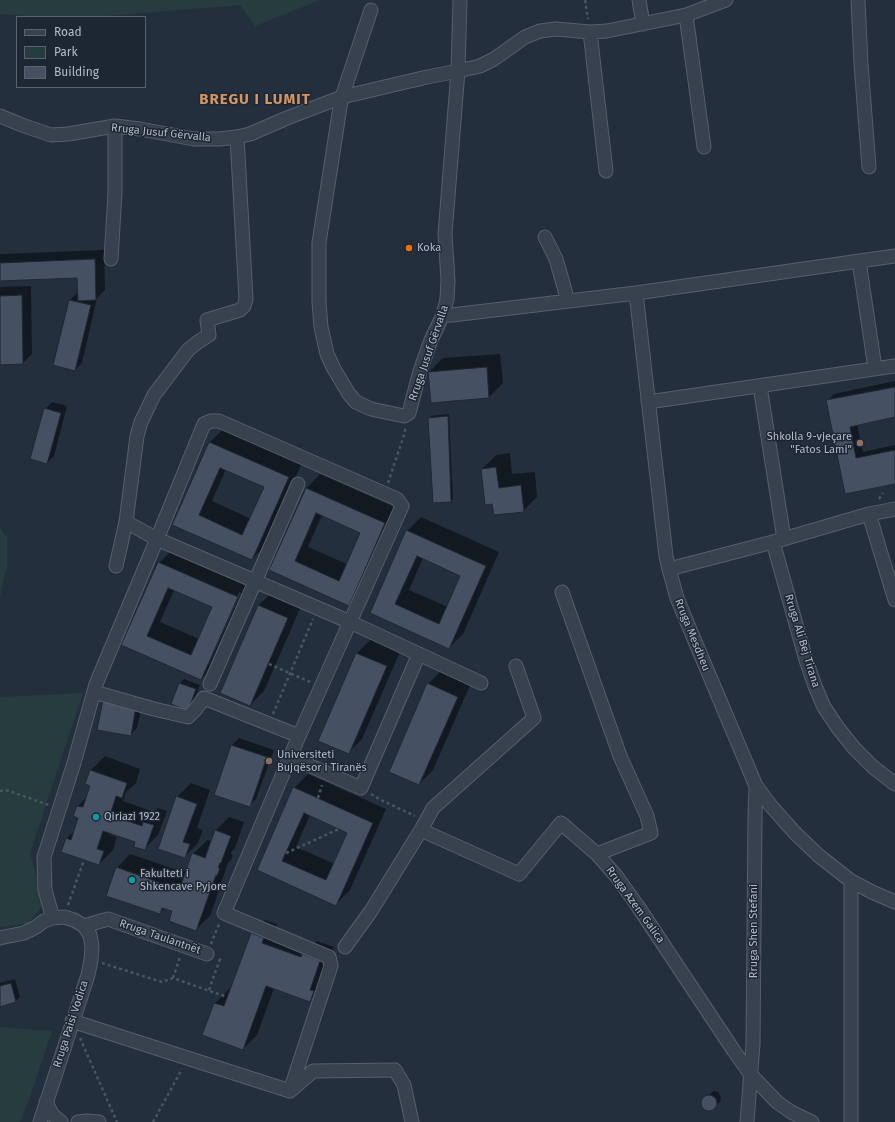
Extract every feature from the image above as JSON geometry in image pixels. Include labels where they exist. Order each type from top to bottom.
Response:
[{"type":"street","name":"Rruga Jusuf Gërvalla","points":[[404,416],[409,413],[420,371],[431,340],[443,315],[447,299],[448,280],[444,234],[458,71],[460,0]]},
{"type":"street","points":[[638,0],[642,24]]},
{"type":"street","name":"Rruga Jusuf Gërvalla","points":[[0,116],[22,126],[51,135],[68,134],[115,126],[194,139],[238,137],[250,134],[342,97],[419,78],[480,66],[494,59],[525,37],[540,31],[556,29],[607,32],[686,15],[726,0]]},
{"type":"street","points":[[858,0],[861,64],[869,167]]},
{"type":"street","points":[[371,10],[342,97],[319,243],[319,302],[327,354],[349,394],[356,402],[371,409],[404,416]]},
{"type":"street","points":[[686,15],[704,147]]},
{"type":"street","points":[[590,32],[606,171]]},
{"type":"street","points":[[111,258],[115,193],[115,126]]},
{"type":"street","points":[[116,566],[126,522],[137,436],[148,407],[154,395],[188,350],[209,335],[207,320],[240,310],[244,306],[246,299],[238,137]]},
{"type":"street","points":[[545,237],[556,259],[568,301]]},
{"type":"street","points":[[443,315],[636,293],[895,256]]},
{"type":"street","points":[[858,261],[875,368]]},
{"type":"street","name":"Rruga Mesdheu","points":[[636,293],[666,556],[669,569],[677,598],[756,786],[771,806],[795,833],[818,855],[852,881],[895,902]]},
{"type":"street","points":[[648,402],[895,366]]},
{"type":"street","name":"Rruga Ali Bej Tirana","points":[[760,386],[778,540],[806,660],[824,707],[838,728],[854,748],[895,784]]},
{"type":"street","points":[[59,918],[45,890],[44,857],[74,763],[96,684],[204,424],[211,421],[219,421],[398,498],[402,506],[299,736],[224,913],[330,957],[331,966],[290,1091]]},
{"type":"street","points":[[210,684],[298,484]]},
{"type":"street","points":[[669,569],[868,514],[895,509]]},
{"type":"street","points":[[868,514],[895,600]]},
{"type":"street","points":[[126,522],[157,539],[350,622],[481,683]]},
{"type":"street","points":[[562,592],[620,756],[647,816],[651,833],[597,854]]},
{"type":"street","points":[[290,757],[361,788],[419,654]]},
{"type":"street","points":[[345,947],[372,911],[424,826],[433,808],[534,718],[516,666]]},
{"type":"street","points":[[94,692],[188,717],[204,698],[299,736]]},
{"type":"street","name":"Rruga Shen Stefani","points":[[746,1122],[753,1044],[756,786]]},
{"type":"street","name":"Rruga Azem Galica","points":[[424,826],[519,874],[561,823],[597,854],[617,878],[637,905],[751,1075],[777,1102],[791,1112],[812,1122]]},
{"type":"street","points":[[851,1122],[852,881]]},
{"type":"street","points":[[0,938],[24,933],[44,921],[59,918],[74,920],[84,926]]},
{"type":"street","name":"Rruga Taulantnët","points":[[84,926],[108,919],[207,954]]},
{"type":"street","name":"Rruga Paisi Vodica","points":[[40,1122],[88,975],[92,947],[90,935],[84,926]]},
{"type":"street","points":[[72,1021],[290,1091]]},
{"type":"street","points":[[290,1091],[313,1071],[395,1070],[404,1085],[412,1122]]},
{"type":"street","points":[[46,1102],[52,1114],[61,1122]]},
{"type":"street","points":[[78,1122],[99,1122]]},
{"type":"path","points":[[585,0],[590,32]]},
{"type":"path","points":[[385,493],[405,432],[404,416]]},
{"type":"path","points":[[269,723],[318,608]]},
{"type":"path","points":[[269,664],[321,687]]},
{"type":"path","points":[[361,788],[424,826]]},
{"type":"path","points":[[0,791],[6,790],[60,809]]},
{"type":"path","points":[[286,853],[339,829]]},
{"type":"path","points":[[59,918],[84,860]]},
{"type":"path","points":[[91,960],[162,982],[173,978],[227,997]]},
{"type":"path","points":[[173,978],[177,967]]},
{"type":"path","points":[[209,990],[215,973]]},
{"type":"path","points":[[72,1021],[116,1122]]},
{"type":"path","points":[[153,1122],[188,1058]]},
{"type":"green space","points":[[0,0],[320,0],[255,26],[240,5],[105,16],[25,16],[0,14]]},
{"type":"green space","points":[[0,527],[7,538],[7,565],[0,598]]},
{"type":"green space","points":[[83,693],[30,853],[44,904],[27,924],[0,927],[0,697]]},
{"type":"green space","points":[[0,1027],[52,1031],[20,1122],[0,1122]]},
{"type":"building","points":[[95,259],[96,300],[78,301],[77,278],[0,281],[0,263]]},
{"type":"building","points":[[22,295],[23,364],[0,365],[0,296]]},
{"type":"building","points":[[69,300],[91,305],[75,371],[53,365]]},
{"type":"building","points":[[487,367],[489,398],[431,403],[428,372]]},
{"type":"building","name":"Shkolla 9-vjeçare \"Fatos Lami\"","points":[[895,387],[895,417],[850,427],[856,458],[895,450],[895,484],[845,494],[826,400]]},
{"type":"building","points":[[44,408],[61,413],[47,464],[30,459]]},
{"type":"building","points":[[448,416],[451,502],[433,503],[428,418]]},
{"type":"building","points":[[209,442],[289,477],[252,560],[172,525]],"holes":[[[220,468],[264,487],[242,535],[199,515]]]},
{"type":"building","points":[[496,467],[499,488],[521,485],[524,512],[494,515],[492,504],[485,505],[481,469]]},
{"type":"building","points":[[306,488],[385,523],[349,606],[269,570]],"holes":[[[316,513],[360,533],[339,581],[295,561]]]},
{"type":"building","points":[[406,530],[486,566],[449,649],[370,613]],"holes":[[[417,556],[460,576],[439,624],[395,604]]]},
{"type":"building","points":[[158,562],[238,597],[201,680],[121,645]],"holes":[[[168,588],[212,607],[191,655],[147,636]]]},
{"type":"building","points":[[258,605],[288,618],[250,706],[220,693]]},
{"type":"building","points":[[356,653],[387,666],[349,754],[318,741]]},
{"type":"building","points":[[179,683],[196,689],[188,711],[171,704]]},
{"type":"building","points":[[427,683],[458,697],[419,785],[389,772]]},
{"type":"building","points":[[103,700],[136,706],[131,736],[97,730]]},
{"type":"building","points":[[231,745],[267,757],[250,807],[214,795]]},
{"type":"building","name":"Qiriazi 1922","points":[[90,770],[127,783],[122,798],[116,796],[110,815],[142,826],[143,822],[154,825],[145,850],[134,847],[135,842],[103,831],[97,849],[104,851],[99,865],[61,852],[66,838],[71,840],[78,818],[73,816],[77,806],[83,807],[90,786],[85,784]]},
{"type":"building","points":[[293,787],[373,823],[336,906],[257,870]],"holes":[[[304,813],[347,833],[326,880],[282,861]]]},
{"type":"building","points":[[176,796],[197,804],[183,842],[190,844],[185,858],[158,849]]},
{"type":"building","name":"Fakulteti i Shkencave Pyjore","points":[[215,830],[231,836],[196,931],[169,921],[172,911],[162,908],[160,914],[106,896],[116,867],[169,886],[170,884],[180,888],[192,853],[205,858]]},
{"type":"building","points":[[251,933],[264,938],[262,943],[301,957],[302,954],[320,961],[310,990],[314,991],[310,1002],[266,986],[243,1050],[202,1035],[214,1003],[224,1006]]},
{"type":"building","points":[[11,983],[16,1002],[0,1007],[0,986]]},
{"type":"building","points":[[709,1095],[715,1097],[717,1103],[715,1109],[709,1111],[703,1109],[701,1103],[703,1097]]},
{"type":"place","name":"Koka","points":[[409,248]]},
{"type":"place","name":"Shkolla 9-vjeçare \"Fatos Lami\"","points":[[860,443]]},
{"type":"place","name":"Universiteti Bujqësor i Tiranës","points":[[269,761]]},
{"type":"place","name":"Qiriazi 1922","points":[[96,817]]},
{"type":"place","name":"Fakulteti i Shkencave Pyjore","points":[[132,880]]},
{"type":"district","name":"BREGU I LUMIT","points":[[255,100]]}]
